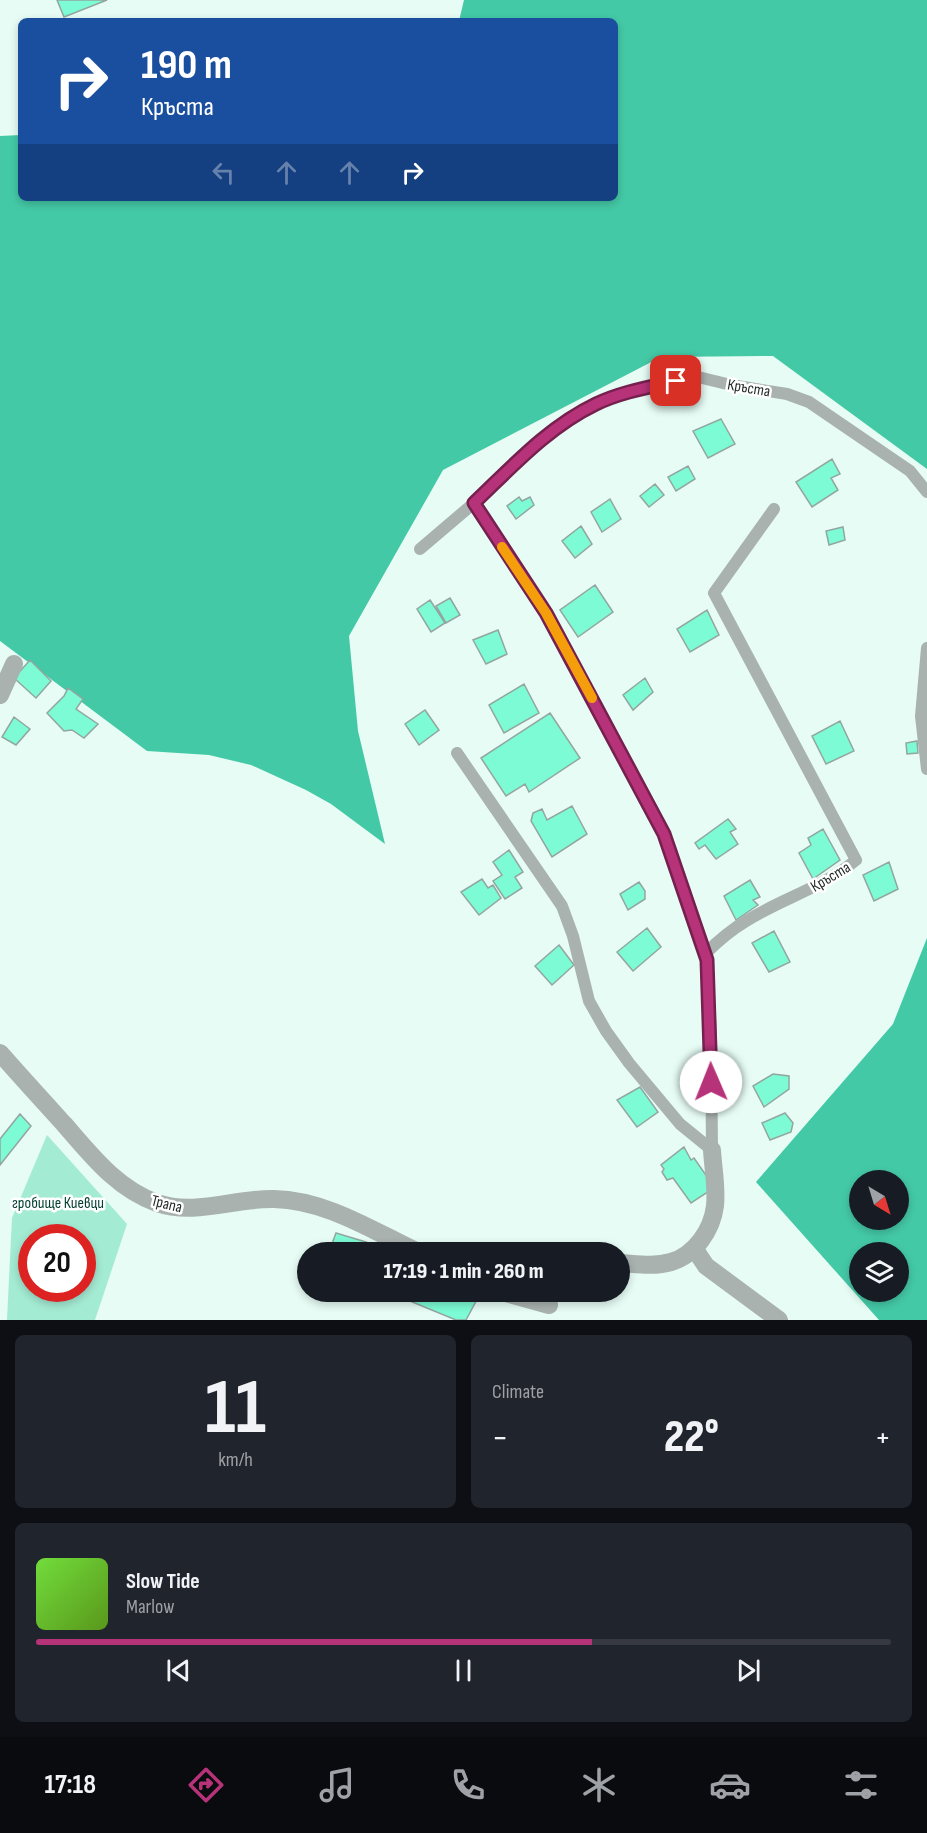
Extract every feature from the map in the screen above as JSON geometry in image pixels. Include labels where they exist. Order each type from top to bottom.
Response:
[{"type":"street","points":[[0,695],[14,664]]},
{"type":"street","name":"Трапа","points":[[0,1053],[99,1163],[118,1181],[137,1194],[173,1208],[188,1209],[252,1200],[298,1201],[316,1205],[397,1242]]},
{"type":"street","points":[[630,1264],[650,1265],[672,1261],[694,1248],[710,1227],[715,1205],[712,1150]]},
{"type":"street","points":[[694,1248],[706,1266],[779,1320]]},
{"type":"lane","name":"Кръста","points":[[420,549],[474,503],[549,432],[596,404],[622,394],[694,376],[731,385],[787,394],[809,402],[910,471],[927,492]]},
{"type":"lane","points":[[474,503],[546,613],[654,813],[670,848],[706,953],[709,972],[712,1150]]},
{"type":"lane","name":"Кръста","points":[[706,953],[728,932],[847,868],[856,860],[714,593],[774,509]]},
{"type":"lane","points":[[927,648],[921,716],[927,769]]},
{"type":"lane","points":[[457,753],[562,906],[573,936],[589,1000],[606,1031],[629,1063],[680,1124],[712,1150]]},
{"type":"green space","points":[[464,0],[927,0],[927,469],[773,356],[661,357],[443,470],[349,636],[358,731],[385,844],[331,804],[251,765],[209,755],[147,751],[0,641],[0,136],[18,135],[18,201],[618,201],[618,18],[460,18]]},
{"type":"green space","points":[[927,938],[927,1320],[879,1320],[863,1302],[909,1302],[909,1242],[849,1242],[849,1286],[756,1182],[893,1024]]},
{"type":"green space","name":"гробище Киевци","points":[[47,1135],[127,1224],[95,1320],[7,1320],[12,1218]]},
{"type":"building","points":[[57,0],[107,0],[64,17]]},
{"type":"building","points":[[721,419],[735,444],[708,458],[693,431]]},
{"type":"building","points":[[832,459],[840,474],[831,478],[838,490],[812,507],[796,482]]},
{"type":"building","points":[[688,466],[695,479],[676,491],[668,477]]},
{"type":"building","points":[[655,484],[664,495],[649,507],[640,496]]},
{"type":"building","points":[[519,497],[522,501],[530,497],[534,505],[516,519],[507,506]]},
{"type":"building","points":[[610,499],[621,519],[602,532],[591,512]]},
{"type":"building","points":[[581,526],[592,544],[575,558],[562,541]]},
{"type":"building","points":[[843,527],[845,540],[829,545],[826,531]]},
{"type":"building","points":[[595,585],[613,612],[578,637],[560,610]]},
{"type":"building","points":[[450,598],[460,615],[446,623],[436,606]]},
{"type":"building","points":[[430,600],[445,623],[431,632],[417,609]]},
{"type":"building","points":[[707,610],[719,635],[690,652],[677,629]]},
{"type":"building","points":[[498,630],[507,654],[486,664],[473,640]]},
{"type":"building","points":[[30,660],[51,681],[36,698],[14,678]]},
{"type":"building","points":[[645,678],[653,692],[633,710],[623,695]]},
{"type":"building","points":[[524,684],[539,713],[504,733],[489,705]]},
{"type":"building","points":[[68,688],[83,699],[76,709],[98,724],[84,738],[72,730],[64,731],[47,713],[64,696]]},
{"type":"building","points":[[425,710],[439,730],[419,745],[405,724]]},
{"type":"building","points":[[550,713],[580,758],[529,792],[525,784],[506,796],[481,758]]},
{"type":"building","points":[[14,717],[30,729],[16,745],[2,737]]},
{"type":"building","points":[[840,721],[854,751],[826,764],[812,736]]},
{"type":"building","points":[[917,741],[918,753],[907,754],[906,743]]},
{"type":"building","points":[[572,806],[587,834],[552,857],[531,821],[533,813],[542,809],[547,820]]},
{"type":"building","points":[[728,819],[736,829],[730,832],[738,844],[716,859],[705,845],[699,849],[695,843]]},
{"type":"building","points":[[823,829],[840,860],[813,879],[799,853],[811,845],[808,838]]},
{"type":"building","points":[[509,850],[523,872],[515,877],[522,888],[505,899],[493,881],[502,875],[493,862]]},
{"type":"building","points":[[889,862],[898,889],[874,901],[863,875]]},
{"type":"building","points":[[482,879],[488,888],[493,885],[501,898],[479,915],[461,892]]},
{"type":"building","points":[[750,880],[760,897],[753,900],[758,905],[736,920],[724,896]]},
{"type":"building","points":[[639,882],[645,891],[645,899],[628,910],[620,894]]},
{"type":"building","points":[[647,928],[661,947],[633,971],[617,952]]},
{"type":"building","points":[[774,931],[790,962],[769,972],[752,943]]},
{"type":"building","points":[[559,945],[574,965],[552,985],[535,966]]},
{"type":"building","points":[[773,1074],[789,1076],[789,1089],[764,1107],[753,1086]]},
{"type":"building","points":[[640,1087],[658,1112],[637,1127],[617,1100]]},
{"type":"building","points":[[785,1113],[793,1123],[791,1132],[770,1140],[762,1123]]},
{"type":"building","points":[[20,1114],[31,1126],[0,1165],[0,1139]]},
{"type":"building","points":[[684,1147],[691,1160],[694,1158],[708,1178],[711,1190],[691,1203],[673,1178],[667,1180],[661,1165]]},
{"type":"building","points":[[336,1233],[366,1242],[333,1242]]},
{"type":"building","points":[[412,1302],[476,1302],[466,1320],[456,1320]]},
{"type":"slow traffic","points":[[502,547],[546,613],[592,698]]},
{"type":"route","points":[[676,381],[622,394],[596,404],[565,422],[549,432],[474,503],[546,613],[670,848],[707,960],[711,1082]]}]
